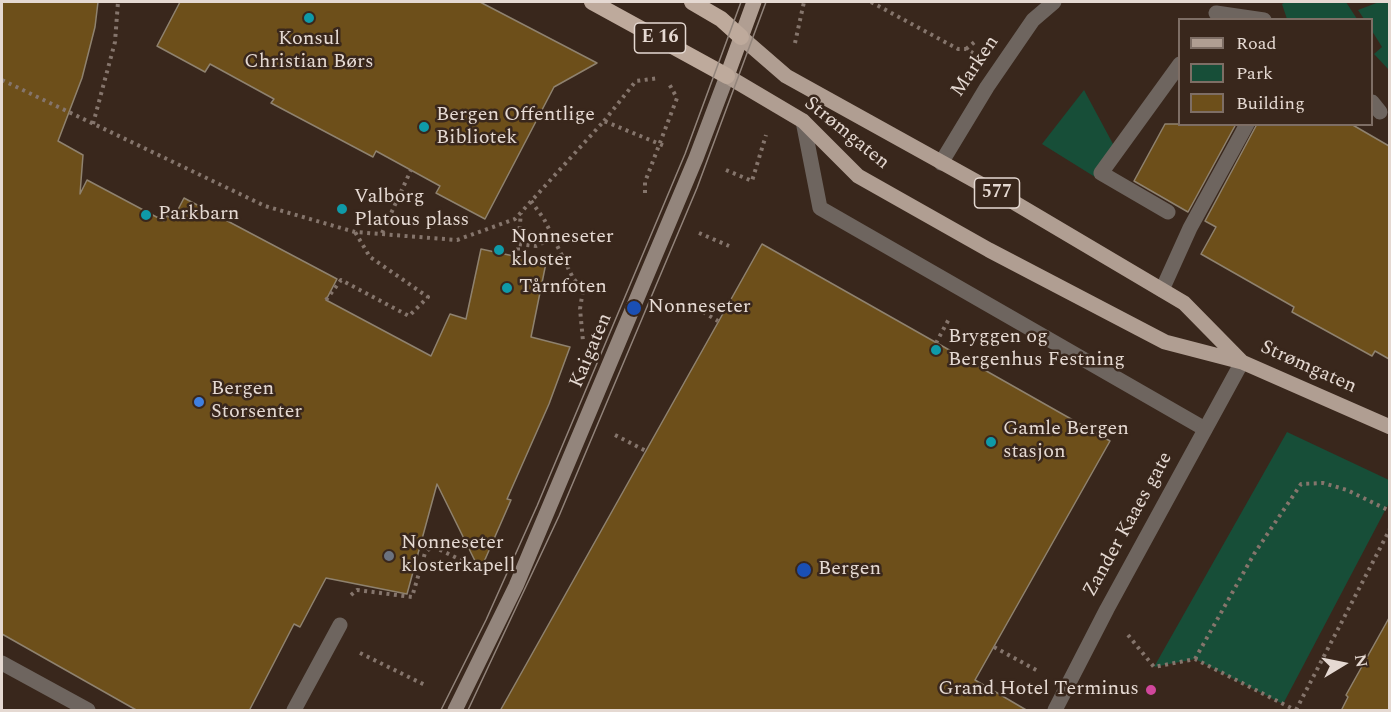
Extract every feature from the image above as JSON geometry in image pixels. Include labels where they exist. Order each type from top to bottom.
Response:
[{"type":"highway","name":"Strømgaten","points":[[592,2],[727,76]]},
{"type":"highway","name":"Strømgaten","points":[[693,2],[721,19],[741,37]]},
{"type":"main road","name":"Kaigaten","points":[[455,711],[516,586],[696,158],[754,2]]},
{"type":"main road","name":"Strømgaten","points":[[741,37],[786,76],[1015,202],[1184,303],[1242,362]]},
{"type":"main road","name":"Strømgaten","points":[[727,76],[803,121],[858,176],[989,249],[1165,342],[1242,362],[1389,427]]},
{"type":"street","name":"Marken","points":[[941,163],[987,87],[1033,20],[1054,2]]},
{"type":"street","points":[[1211,11],[1252,18]]},
{"type":"street","points":[[1168,212],[1101,173],[1178,65]]},
{"type":"street","points":[[803,121],[820,208],[1205,429]]},
{"type":"street","points":[[1162,290],[1190,228],[1246,126]]},
{"type":"street","name":"Zander Kaaes gate","points":[[1055,711],[1107,609],[1242,362]]},
{"type":"street","points":[[294,711],[340,625]]},
{"type":"street","points":[[2,663],[88,711]]},
{"type":"path","points":[[93,124],[115,42],[118,2]]},
{"type":"path","points":[[794,49],[804,2]]},
{"type":"path","points":[[871,2],[958,49],[966,49]]},
{"type":"path","points":[[2,80],[265,206],[355,232],[457,240],[515,219],[604,121],[636,81],[665,77],[677,98],[645,182],[646,200]]},
{"type":"path","points":[[604,121],[671,148]]},
{"type":"path","points":[[719,167],[752,181],[767,132]]},
{"type":"path","points":[[382,233],[411,170]]},
{"type":"path","points":[[531,201],[573,278],[583,290],[580,309],[585,351]]},
{"type":"path","points":[[518,258],[521,212]]},
{"type":"path","points":[[326,300],[341,280],[409,316],[428,297],[370,257],[355,232]]},
{"type":"path","points":[[696,232],[729,246]]},
{"type":"path","points":[[518,244],[536,246],[553,238]]},
{"type":"path","points":[[703,312],[718,321]]},
{"type":"path","points":[[936,343],[948,322]]},
{"type":"path","points":[[611,434],[646,451]]},
{"type":"path","points":[[1195,659],[1254,554],[1301,484],[1323,483],[1347,490],[1389,511]]},
{"type":"path","points":[[1154,667],[1195,659],[1295,711],[1389,529]]},
{"type":"path","points":[[351,595],[357,590],[412,597],[425,553],[432,546],[487,572]]},
{"type":"path","points":[[331,639],[427,686]]},
{"type":"path","points":[[994,647],[1067,688]]},
{"type":"green space","points":[[1286,2],[1346,2],[1356,18],[1287,18],[1282,4]]},
{"type":"green space","points":[[1379,2],[1389,2],[1389,70],[1374,54],[1382,47],[1373,33],[1373,18],[1363,18],[1358,10]]},
{"type":"green space","points":[[1084,90],[1113,144],[1095,177],[1042,144]]},
{"type":"green space","points":[[1287,432],[1389,480],[1390,501],[1283,704],[1195,659],[1154,667]]},
{"type":"building","name":"Bergen Storsenter","points":[[2,2],[98,2],[95,27],[82,78],[58,141],[83,155],[80,194],[87,180],[164,221],[167,216],[173,219],[184,198],[337,279],[326,300],[431,356],[450,314],[466,319],[481,249],[546,263],[531,337],[570,347],[549,404],[507,499],[511,500],[480,571],[437,484],[407,594],[326,578],[300,627],[294,624],[249,711],[138,711],[2,634]]},
{"type":"building","name":"Bergen Offentlige Bibliotek","points":[[180,2],[480,2],[597,63],[554,87],[485,219],[436,193],[440,186],[376,151],[373,157],[271,103],[274,99],[210,64],[205,72],[157,46]]},
{"type":"building","points":[[1165,124],[1235,126],[1188,212],[1134,181]]},
{"type":"building","points":[[1256,126],[1354,126],[1389,146],[1389,359],[1375,351],[1372,356],[1292,312],[1294,307],[1201,254],[1216,227],[1205,221]]},
{"type":"building","name":"Bergen","points":[[762,244],[1110,441],[975,680],[1028,711],[500,711]]},
{"type":"building","points":[[1389,618],[1389,711],[1341,711],[1348,697],[1346,695]]},
{"type":"tram line","points":[[441,710],[486,620],[537,506],[685,154],[741,2]]},
{"type":"tram line","points":[[468,710],[559,516],[697,188],[766,2]]},
{"type":"place","name":"Konsul Christian Børs","points":[[309,18]]},
{"type":"place","name":"Bergen Offentlige Bibliotek","points":[[424,127]]},
{"type":"place","name":"Valborg Platous plass","points":[[342,209]]},
{"type":"place","name":"Parkbarn","points":[[146,215]]},
{"type":"place","name":"Nonneseter kloster","points":[[499,250]]},
{"type":"place","name":"Tårnfoten","points":[[507,288]]},
{"type":"place","name":"Nonneseter","points":[[634,308]]},
{"type":"place","name":"Bryggen og Bergenhus Festning","points":[[936,350]]},
{"type":"place","name":"Bergen Storsenter","points":[[199,402]]},
{"type":"place","name":"Gamle Bergen stasjon","points":[[991,442]]},
{"type":"place","name":"Nonneseter klosterkapell","points":[[389,556]]},
{"type":"place","name":"Bergen","points":[[804,570]]},
{"type":"place","name":"Grand Hotel Terminus","points":[[1151,690]]}]
